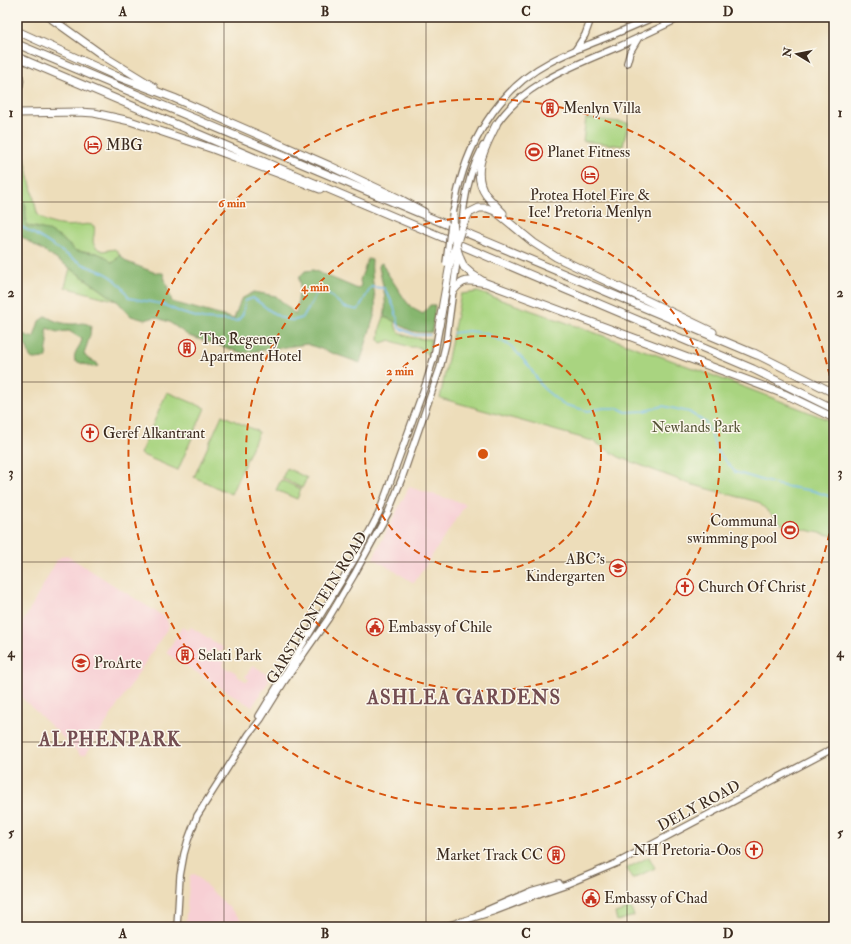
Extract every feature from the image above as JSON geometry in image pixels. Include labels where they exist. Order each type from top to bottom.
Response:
[{"type":"highway","points":[[49,17],[105,57],[174,98]]},
{"type":"highway","points":[[17,31],[116,76],[174,98],[377,188],[418,208],[440,222]]},
{"type":"highway","points":[[17,44],[757,355]]},
{"type":"highway","points":[[17,57],[753,369],[834,409]]},
{"type":"highway","points":[[17,72],[20,76],[20,81],[17,91]]},
{"type":"highway","points":[[17,113],[94,113],[130,121],[213,149],[304,185],[343,195]]},
{"type":"highway","points":[[496,125],[481,159],[479,178],[485,194],[522,234]]},
{"type":"highway","points":[[439,326],[455,244],[462,226],[469,213],[479,208],[491,209],[534,243],[556,257],[692,322],[834,393]]},
{"type":"highway","points":[[453,213],[455,244],[464,267],[486,283],[731,374],[790,397],[834,418]]},
{"type":"highway","points":[[454,290],[460,282],[464,281],[486,283]]},
{"type":"main road","name":"GARSTFONTEIN ROAD","points":[[177,927],[180,876],[184,854],[201,810],[250,734],[328,619],[365,557],[388,513],[402,478],[440,368],[446,343],[454,290],[451,265],[453,213],[466,160],[484,124],[496,107],[511,91],[549,62],[576,49],[654,17]]},
{"type":"main road","name":"GARSTFONTEIN ROAD","points":[[451,265],[458,253],[469,178],[476,160],[496,125],[520,98],[539,84],[560,72],[682,17]]},
{"type":"main road","points":[[576,49],[585,35],[589,24]]},
{"type":"main road","points":[[626,63],[630,52],[640,37]]},
{"type":"main road","name":"GARSTFONTEIN ROAD","points":[[250,734],[263,707],[356,557],[379,513],[428,377],[434,357],[439,326]]},
{"type":"main road","name":"DELY ROAD","points":[[443,927],[474,916],[486,909],[537,889],[574,880],[599,871],[641,851],[834,748]]},
{"type":"shaded area","points":[[409,487],[466,504],[414,583],[373,558]]},
{"type":"shaded area","name":"ProArte","points":[[66,555],[166,618],[169,626],[86,754],[81,755],[17,693],[17,633],[57,560]]},
{"type":"shaded area","points":[[182,627],[188,631],[191,627],[224,648],[221,653],[215,649],[210,657],[216,661],[218,658],[225,662],[223,665],[225,668],[230,669],[236,673],[237,676],[247,682],[249,679],[245,677],[253,665],[268,675],[269,681],[252,707],[166,653]]},
{"type":"shaded area","points":[[195,874],[249,927],[185,927],[190,875]]},
{"type":"green space","points":[[586,118],[628,123],[623,146],[583,141]]},
{"type":"green space","points":[[17,136],[20,136],[37,213],[50,223],[67,226],[88,224],[94,226],[95,230],[93,243],[98,249],[103,251],[115,249],[120,255],[114,262],[111,262],[106,257],[97,253],[76,251],[61,238],[36,227],[27,226],[25,216],[26,206],[24,201],[17,199]]},
{"type":"green space","points":[[17,199],[24,201],[27,226],[47,230],[61,238],[76,251],[97,253],[106,257],[111,262],[114,262],[120,255],[127,262],[156,273],[163,273],[172,302],[234,319],[241,299],[254,292],[276,296],[296,315],[300,286],[299,278],[305,271],[313,270],[358,289],[361,285],[360,280],[368,259],[372,260],[375,313],[360,363],[307,344],[243,353],[189,336],[169,322],[155,317],[145,320],[131,316],[117,301],[70,268],[17,234]]},
{"type":"green space","points":[[382,263],[412,308],[423,314],[430,305],[435,305],[432,332],[416,332],[384,317],[385,298],[379,267]]},
{"type":"green space","points":[[70,268],[117,301],[65,287]]},
{"type":"green space","name":"Newlands Park","points":[[478,292],[656,355],[834,422],[834,536],[783,525],[758,502],[690,484],[619,457],[593,441],[440,398],[461,294]]},
{"type":"green space","points":[[46,316],[62,323],[84,323],[91,326],[90,335],[84,354],[87,358],[97,363],[98,366],[92,367],[75,361],[74,358],[82,339],[69,331],[57,332],[47,328],[47,358],[31,358],[27,347],[17,341],[17,334],[34,337],[39,321]]},
{"type":"green space","points":[[384,317],[395,321],[398,331],[403,334],[414,338],[431,339],[428,355],[419,347],[409,347],[390,340],[381,343],[379,340],[380,328]]},
{"type":"green space","points":[[167,392],[205,408],[178,470],[140,454]]},
{"type":"green space","points":[[222,415],[259,432],[231,494],[194,477]]},
{"type":"green space","points":[[287,468],[307,478],[302,488],[282,478]]},
{"type":"green space","points":[[281,480],[301,489],[297,499],[276,490]]},
{"type":"green space","points":[[649,857],[655,868],[632,879],[627,868]]},
{"type":"green space","points":[[631,908],[634,916],[617,921],[615,913]]},
{"type":"waterway","points":[[17,225],[89,267],[108,274],[120,285],[129,298],[162,304],[182,313],[203,319],[238,321],[243,314],[245,301],[253,298],[282,318],[295,320],[301,318],[306,313],[317,291],[325,291],[344,307],[358,310],[371,287],[384,288],[394,307],[399,328],[415,335],[430,335]]},
{"type":"waterway","points":[[453,333],[468,331],[485,333],[511,346],[528,365],[543,388],[562,404],[588,411],[603,408],[618,408],[626,412],[645,411],[663,406],[689,412],[706,423],[718,452],[735,472],[778,485],[814,491],[834,498]]},
{"type":"place","name":"Menlyn Villa","points":[[550,108]]},
{"type":"place","name":"MBG","points":[[93,145]]},
{"type":"place","name":"Planet Fitness","points":[[534,152]]},
{"type":"place","name":"Protea Hotel Fire & Ice! Pretoria Menlyn","points":[[590,175]]},
{"type":"place","name":"The Regency Apartment Hotel","points":[[187,348]]},
{"type":"place","name":"Geref Alkantrant","points":[[90,433]]},
{"type":"place","name":"Communal swimming pool","points":[[790,530]]},
{"type":"place","name":"ABC's Kindergarten","points":[[618,568]]},
{"type":"place","name":"Church Of Christ","points":[[685,587]]},
{"type":"place","name":"Embassy of Chile","points":[[375,627]]},
{"type":"place","name":"Selati Park","points":[[185,655]]},
{"type":"place","name":"ProArte","points":[[81,663]]},
{"type":"place","name":"NH Pretoria-Oos","points":[[754,850]]},
{"type":"place","name":"Market Track CC","points":[[556,855]]},
{"type":"place","name":"Embassy of Chad","points":[[591,898]]},
{"type":"district","name":"ASHLEA GARDENS","points":[[464,698]]},
{"type":"district","name":"ALPHENPARK","points":[[110,740]]}]
